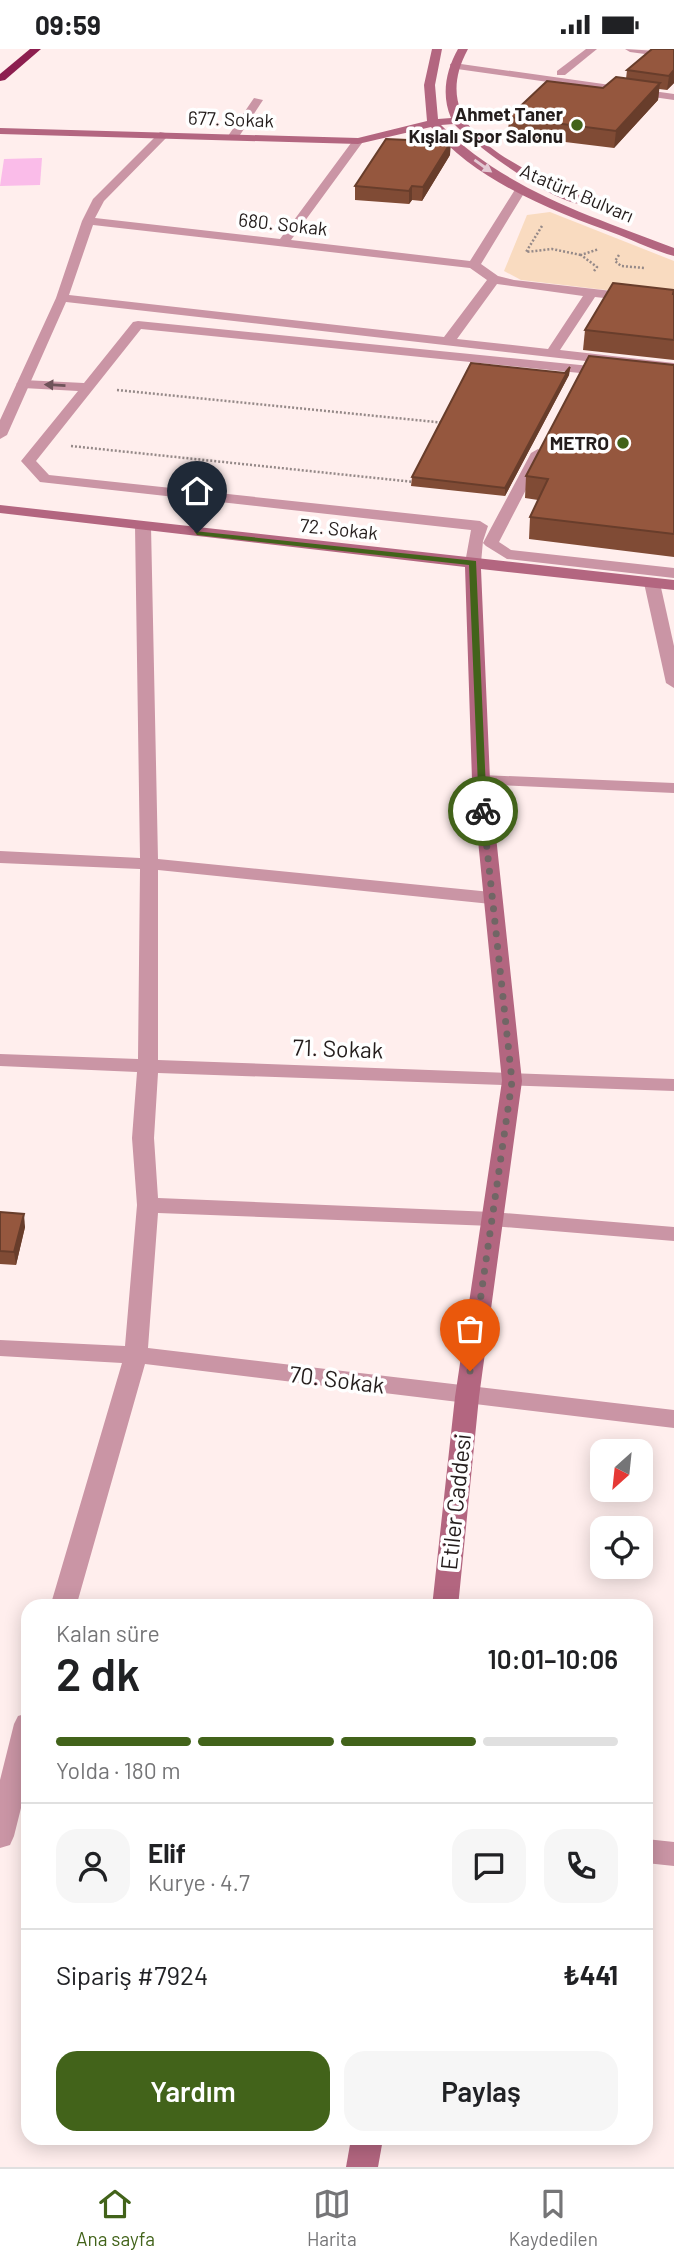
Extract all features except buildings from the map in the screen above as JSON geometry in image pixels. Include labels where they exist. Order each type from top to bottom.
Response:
[{"type":"highway","points":[[0,78],[26,49]]},
{"type":"highway","points":[[0,78],[36,49]]},
{"type":"street","points":[[433,123],[429,89],[433,58],[437,49]]},
{"type":"street","points":[[561,73],[592,49]]},
{"type":"street","points":[[630,49],[674,55]]},
{"type":"street","points":[[458,58],[674,88]]},
{"type":"street","points":[[458,58],[674,97]]},
{"type":"street","points":[[458,58],[452,103],[458,120]]},
{"type":"street","points":[[234,136],[258,100]]},
{"type":"street","name":"677. Sokak","points":[[0,131],[358,141],[433,123],[458,120]]},
{"type":"street","name":"Atatürk Bulvarı","points":[[458,120],[490,150],[533,178],[601,209]]},
{"type":"street","name":"Atatürk Bulvarı","points":[[433,123],[465,154],[520,190],[674,252]]},
{"type":"street","points":[[0,435],[62,298],[88,221],[99,199],[164,134]]},
{"type":"street","points":[[283,243],[358,141]]},
{"type":"street","points":[[520,190],[474,265],[494,279],[674,302]]},
{"type":"street","name":"680. Sokak","points":[[88,221],[474,265]]},
{"type":"street","points":[[448,341],[494,279]]},
{"type":"street","points":[[552,353],[591,293]]},
{"type":"street","points":[[62,298],[674,367]]},
{"type":"street","points":[[473,562],[475,541],[481,526],[45,479],[28,461],[138,325],[579,376],[674,379]]},
{"type":"street","points":[[579,376],[585,363],[674,373]]},
{"type":"street","points":[[20,390],[83,393]]},
{"type":"street","points":[[543,444],[491,543],[507,554],[674,573]]},
{"type":"street","name":"72. Sokak","points":[[0,509],[674,585]]},
{"type":"street","points":[[65,1599],[136,1355],[148,1205],[143,1138],[148,1066],[149,864],[143,526]]},
{"type":"street","name":"Etiler Caddesi","points":[[446,1599],[467,1397],[512,1081],[491,898],[481,780],[473,562]]},
{"type":"street","points":[[652,583],[674,683]]},
{"type":"street","points":[[481,780],[674,788]]},
{"type":"street","points":[[0,857],[149,864],[491,898]]},
{"type":"street","name":"71. Sokak","points":[[0,1060],[674,1085]]},
{"type":"street","points":[[148,1205],[492,1219],[674,1234]]},
{"type":"street","name":"70. Sokak","points":[[0,1348],[136,1355],[467,1397],[674,1419]]},
{"type":"street","points":[[0,1836],[21,1747]]},
{"type":"street","points":[[653,1852],[674,1854]]},
{"type":"street","points":[[362,2167],[365,2145]]},
{"type":"path","points":[[545,222],[526,252],[552,249],[581,255]]},
{"type":"path","points":[[83,393],[453,424]]},
{"type":"path","points":[[42,443],[424,483]]},
{"type":"shaded area","points":[[42,158],[40,185],[0,186],[4,159]]},
{"type":"shaded area","points":[[550,212],[674,261],[674,298],[521,280],[504,271],[527,215]]},
{"type":"way so far","points":[[470,1371],[512,1081],[483,811]]},
{"type":"place","name":"Ahmet Taner Kışlalı Spor Salonu","points":[[577,125]]},
{"type":"place","name":"METRO","points":[[623,443]]},
{"type":"route","points":[[197,533],[473,562],[483,811]]}]
